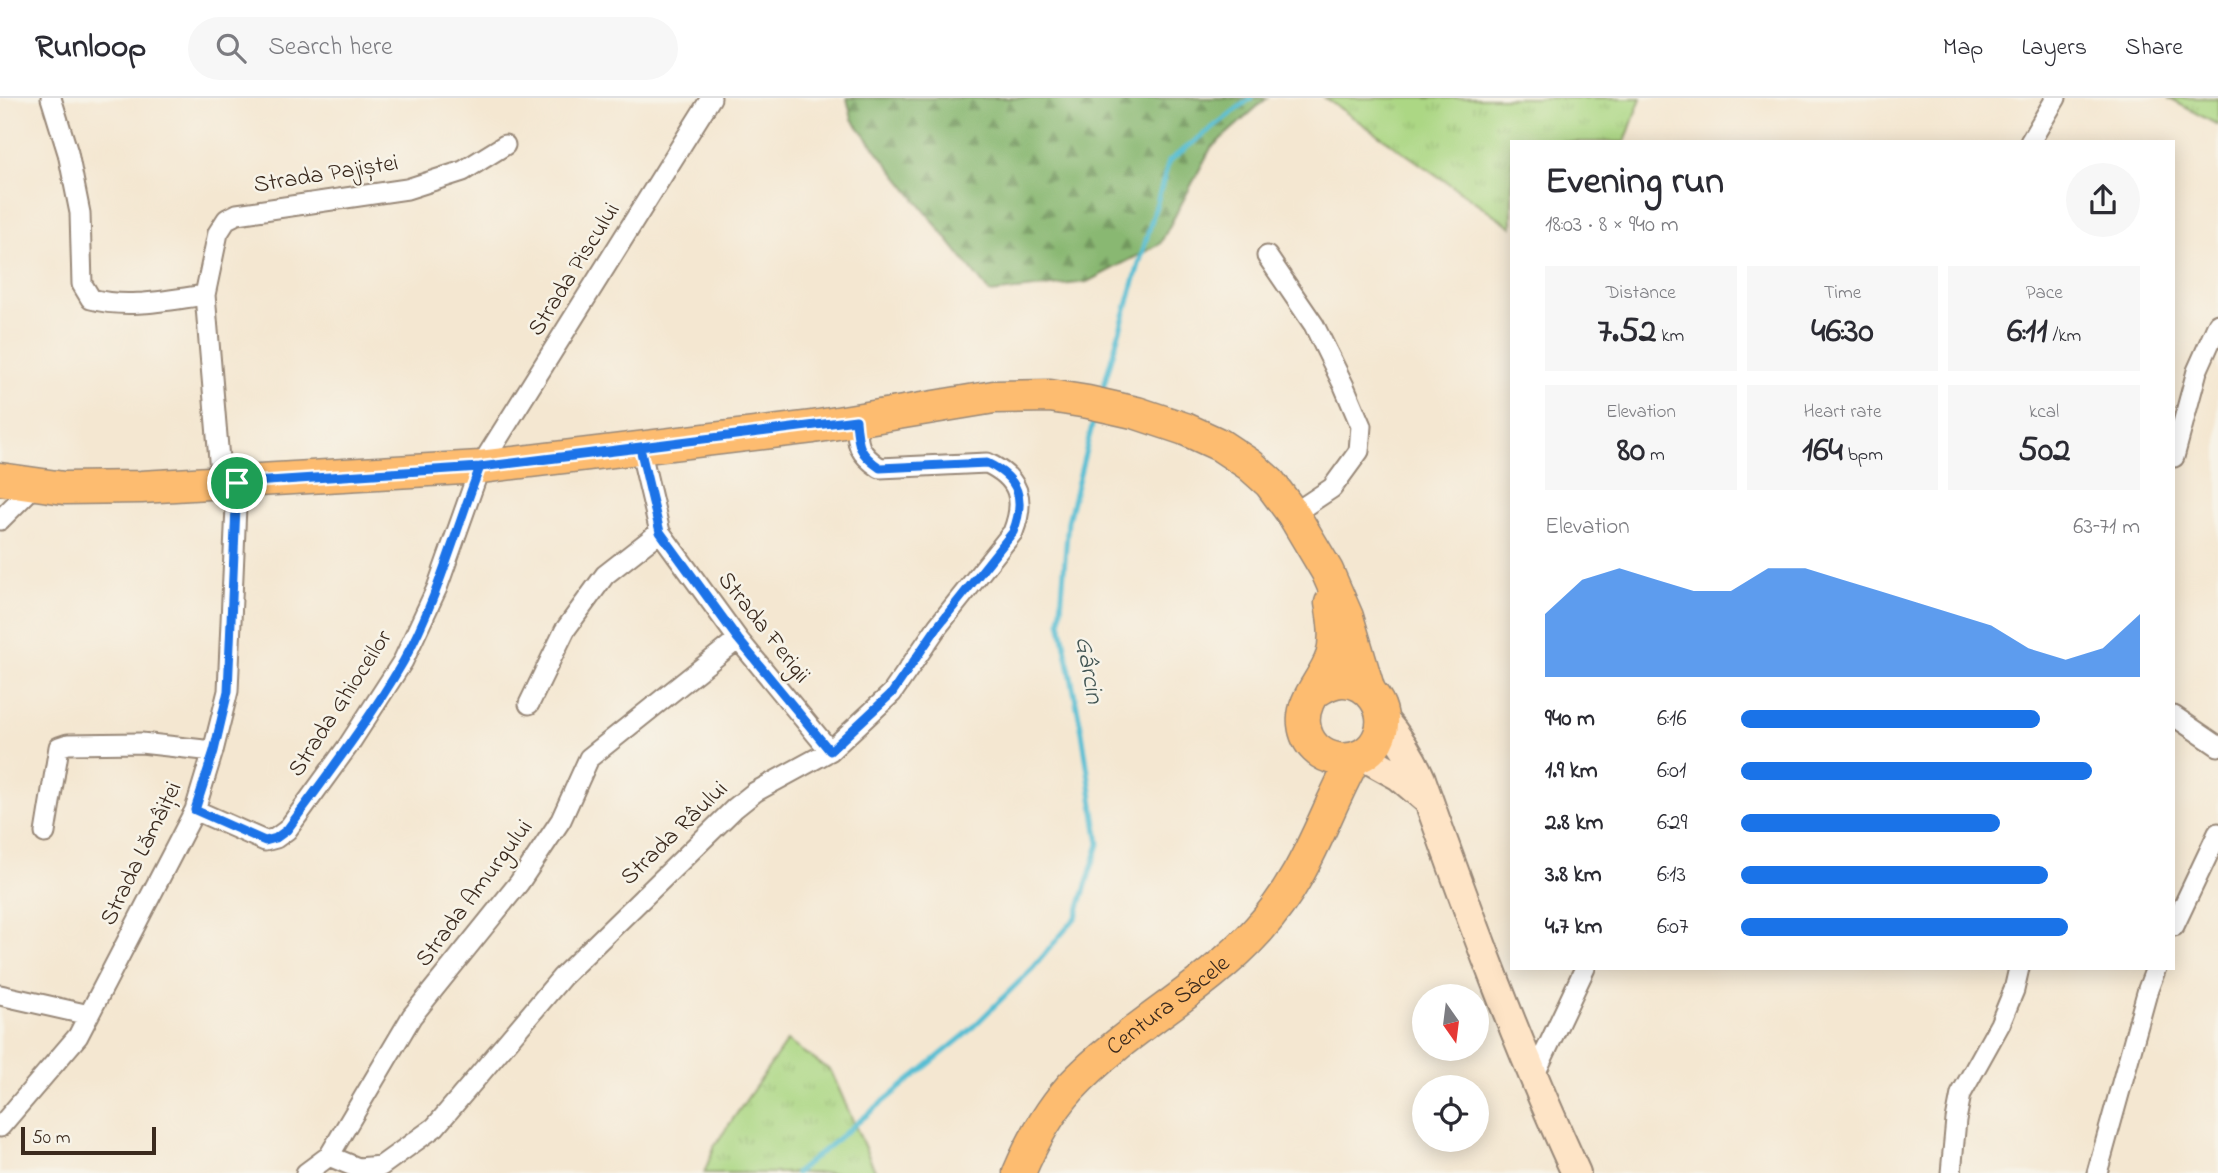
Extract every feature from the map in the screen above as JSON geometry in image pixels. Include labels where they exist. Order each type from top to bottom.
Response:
[{"type":"main road","points":[[0,479],[35,485],[89,488],[229,483],[480,467],[856,420],[994,397],[1049,396],[1137,413],[1185,429],[1220,445],[1250,465],[1270,484],[1293,514],[1327,570],[1347,617],[1376,705],[1380,733],[1373,746],[1357,757],[1342,760],[1320,753],[1311,745],[1303,721],[1306,706],[1327,669],[1334,645],[1334,619],[1327,570]]},
{"type":"main road","points":[[1314,693],[1329,684],[1342,681],[1356,683],[1376,705],[1411,756],[1472,921],[1576,1173]]},
{"type":"main road","name":"Centura Săcele","points":[[1306,735],[1318,787],[1317,839]]},
{"type":"main road","points":[[1357,757],[1399,776],[1429,803]]},
{"type":"main road","name":"Centura Săcele","points":[[1019,1173],[1036,1136],[1072,1087],[1119,1044],[1210,975],[1258,930],[1293,884],[1357,757]]},
{"type":"street","points":[[51,98],[68,153],[80,213],[82,284],[91,299],[110,304],[205,295]]},
{"type":"street","name":"Strada Piscului","points":[[480,467],[711,98]]},
{"type":"street","points":[[2031,140],[2056,98]]},
{"type":"street","name":"Strada Pajiștei","points":[[229,483],[205,295],[218,233],[227,219],[237,214],[407,189],[463,171],[505,145]]},
{"type":"street","points":[[1267,256],[1314,325],[1361,426],[1359,451],[1332,488],[1293,514]]},
{"type":"street","points":[[2175,453],[2197,371],[2218,324]]},
{"type":"street","name":"Strada Râului","points":[[329,1156],[358,1168],[381,1166],[435,1127],[562,977],[734,808],[755,792],[830,751],[892,693],[938,626],[1013,532],[1019,517],[1018,492],[1013,481],[1002,470],[987,463],[880,468],[866,459],[858,444],[856,420]]},
{"type":"street","name":"Strada Ferigii","points":[[640,448],[660,532],[738,639],[830,751]]},
{"type":"street","name":"Strada Ghioceilor","points":[[195,810],[265,841],[276,838],[287,830],[348,746],[403,661],[437,588],[480,467]]},
{"type":"street","name":"Strada Lămâiței","points":[[0,1127],[78,1036],[195,810],[214,751],[228,691],[229,483]]},
{"type":"street","points":[[0,520],[35,485]]},
{"type":"street","points":[[529,704],[565,630],[605,575],[660,532]]},
{"type":"street","name":"Strada Amurgului","points":[[306,1173],[329,1156],[412,1016],[519,883],[554,831],[589,758],[738,639]]},
{"type":"street","points":[[2175,717],[2218,746]]},
{"type":"street","points":[[45,833],[59,747],[68,744],[141,743],[214,751]]},
{"type":"street","points":[[2175,924],[2218,832]]},
{"type":"street","points":[[1534,1076],[1584,970]]},
{"type":"street","points":[[1951,1173],[1961,1094],[2000,1024],[2014,990],[2019,970]]},
{"type":"street","points":[[2097,1173],[2155,970]]},
{"type":"street","points":[[0,995],[89,1015]]},
{"type":"green space","points":[[847,98],[1267,98],[1211,148],[1160,244],[1087,282],[990,293],[852,119]]},
{"type":"green space","points":[[1325,98],[1641,98],[1626,140],[1510,140],[1510,226]]},
{"type":"green space","points":[[2168,98],[2218,98],[2218,125]]},
{"type":"green space","points":[[787,1041],[831,1071],[876,1173],[704,1173],[715,1145]]},
{"type":"waterway","name":"Gârcin","points":[[1101,395],[1169,161],[1251,98]]},
{"type":"waterway","name":"Gârcin","points":[[796,1173],[967,1033],[1033,968],[1076,917],[1099,844],[1082,732],[1060,621],[1068,521],[1095,414]]},
{"type":"route","points":[[237,483],[228,691],[214,751],[195,810],[265,841],[276,838],[287,830],[348,746],[403,661],[437,588],[480,467],[769,433],[856,420],[858,444],[866,459],[880,468],[987,463],[1002,470],[1013,481],[1018,492],[1019,517],[1013,532],[938,626],[892,693],[830,751],[738,639],[660,532],[649,493],[640,448],[480,467],[237,483]]}]
